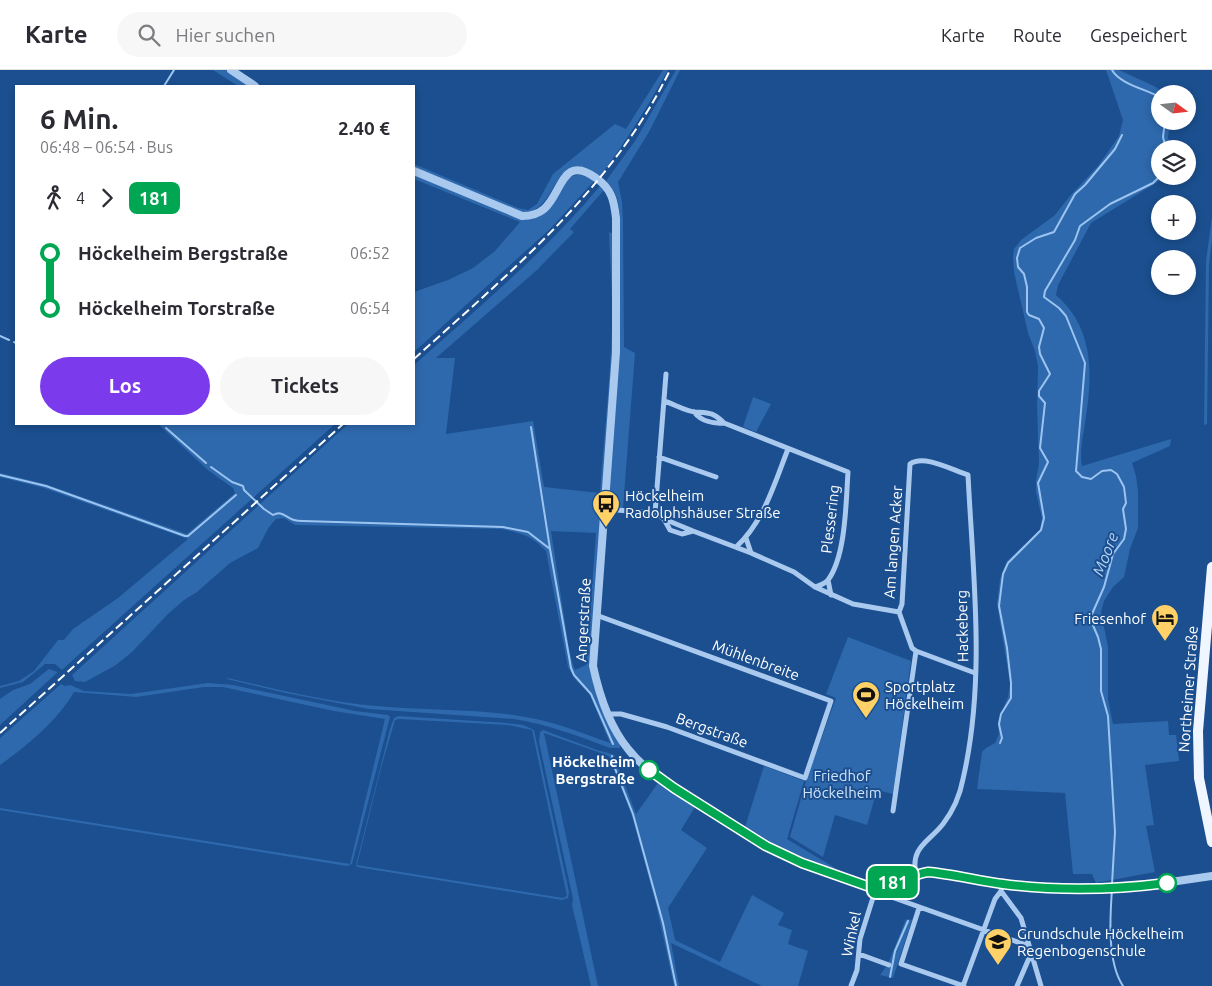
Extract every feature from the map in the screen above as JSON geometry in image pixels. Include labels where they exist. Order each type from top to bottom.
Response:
[{"type":"main road","name":"Northeimer Straße","points":[[1212,567],[1198,731],[1200,778],[1212,842]]},
{"type":"street","points":[[231,70],[254,85]]},
{"type":"street","name":"Angerstraße","points":[[415,171],[522,216],[529,216],[543,210],[549,203],[561,180],[571,172],[583,171],[589,173],[608,187],[614,200],[616,218],[617,321],[593,666],[596,684],[609,714],[629,751],[639,762],[674,788],[766,846],[802,863],[876,888]]},
{"type":"street","points":[[655,513],[666,374]]},
{"type":"street","points":[[664,401],[694,412],[704,411],[718,417],[724,423],[788,449],[766,505],[746,538],[736,547]]},
{"type":"street","name":"Plessering","points":[[788,449],[848,472],[838,560],[828,580]]},
{"type":"street","points":[[660,457],[716,477]]},
{"type":"street","name":"Am langen Acker","points":[[916,460],[910,464],[900,612],[912,648],[916,651]]},
{"type":"street","name":"Hackeberg","points":[[916,460],[924,460],[968,475],[975,626],[975,673],[969,744],[960,790],[954,806],[944,823],[917,852],[914,861],[916,874]]},
{"type":"street","points":[[604,509],[655,513],[664,520],[670,530],[682,534],[694,532],[751,553],[794,572],[815,587],[853,604],[900,612]]},
{"type":"street","points":[[746,538],[751,553]]},
{"type":"street","points":[[815,587],[822,585],[828,580],[831,595]]},
{"type":"street","name":"Mühlenbreite","points":[[596,615],[832,701],[805,778]]},
{"type":"street","points":[[894,811],[916,651],[975,673]]},
{"type":"street","name":"Bergstraße","points":[[609,714],[620,714],[667,727],[805,778]]},
{"type":"street","points":[[876,888],[916,874],[928,872],[1002,888],[1118,888],[1212,876]]},
{"type":"street","points":[[876,888],[883,894],[919,908],[1029,946]]},
{"type":"street","name":"Winkel","points":[[851,986],[857,970],[864,925],[876,888]]},
{"type":"street","points":[[919,908],[900,964],[964,986],[995,898],[1002,888]]},
{"type":"street","points":[[1002,888],[1021,918],[1030,955],[1041,986]]},
{"type":"street","points":[[858,954],[889,965]]},
{"type":"street","points":[[1017,986],[1030,955]]},
{"type":"green space","points":[[213,70],[226,70],[248,85],[236,85]]},
{"type":"green space","points":[[663,70],[668,70],[636,124],[600,176],[584,168],[572,168],[564,173],[544,202],[534,210],[522,213],[415,168],[415,164],[518,208],[528,210],[537,204],[553,174],[615,124],[626,129]]},
{"type":"green space","points":[[676,70],[680,70],[649,132],[618,182],[623,222],[624,347],[635,353],[623,508],[615,507],[609,503],[609,492],[620,219],[617,198],[613,189],[606,181],[635,141]]},
{"type":"green space","points":[[1106,70],[1119,70],[1152,85],[1151,130],[1169,130],[1169,140],[1151,140],[1152,185],[1091,223],[1058,285],[1056,295],[1077,321],[1088,351],[1089,383],[1081,447],[1082,466],[1171,439],[1170,446],[1132,463],[1138,491],[1138,528],[1130,549],[1124,577],[1113,587],[1104,601],[1101,612],[1108,647],[1108,699],[1113,724],[1168,721],[1169,735],[1176,735],[1179,761],[1145,765],[1154,825],[1146,826],[1155,872],[1096,883],[1092,874],[1073,874],[1065,793],[977,789],[982,752],[995,743],[999,734],[998,722],[1008,697],[1010,683],[997,604],[1000,579],[1007,561],[1040,530],[1042,518],[1036,492],[1039,463],[1038,366],[1028,333],[1014,272],[1014,249],[1021,240],[1055,215],[1098,166],[1119,136],[1123,120]]},
{"type":"green space","points":[[415,174],[509,215],[528,219],[541,215],[550,206],[570,177],[580,175],[594,181],[550,229],[415,351],[415,292],[448,280],[473,268],[495,251],[520,222],[415,179]]},
{"type":"green space","points":[[600,186],[604,190],[570,229],[574,232],[537,270],[436,358],[455,358],[446,434],[533,421],[544,487],[600,493],[612,328],[609,232],[614,234],[615,312],[602,496],[600,496],[599,510],[601,510],[590,665],[594,686],[620,744],[620,748],[610,748],[550,727],[526,721],[369,709],[286,693],[227,679],[358,704],[396,708],[474,711],[531,718],[571,729],[610,743],[590,695],[575,679],[568,667],[546,551],[536,542],[525,536],[500,529],[295,525],[284,518],[276,519],[269,527],[258,548],[230,563],[197,592],[184,600],[132,652],[116,665],[85,682],[75,681],[72,675],[347,425],[415,425],[415,364],[557,234]],"holes":[[[551,531],[596,533],[586,665],[575,670],[573,665]]]},
{"type":"green space","points":[[1212,217],[1209,265],[1207,424],[1204,425],[1206,261]]},
{"type":"green space","points":[[753,397],[771,404],[756,432],[743,427]]},
{"type":"green space","points":[[159,425],[334,425],[62,670],[55,664],[45,664],[23,682],[0,688],[0,686],[19,681],[34,671],[58,640],[64,640],[73,629],[118,598],[188,539],[44,488],[0,477],[0,473],[45,484],[187,534],[235,493],[233,488],[209,471]]},
{"type":"green space","name":"Friedhof Höckelheim","points":[[848,637],[911,661],[893,794],[877,790],[867,825],[835,815],[823,857],[790,837],[806,781],[836,698],[826,694]]},
{"type":"green space","points":[[49,669],[58,672],[0,725],[0,699],[13,690],[30,684]]},
{"type":"green space","points":[[208,683],[233,685],[355,711],[388,715],[390,717],[352,864],[347,866],[0,810],[0,808],[350,864],[385,719],[334,711],[223,687],[204,687],[136,697],[74,692],[59,713],[41,732],[0,765],[0,738],[61,684],[65,686],[70,685],[84,691],[131,694]]},
{"type":"green space","points":[[398,716],[507,723],[523,725],[534,730],[569,892],[568,898],[562,900],[357,867],[356,865],[390,729],[394,718]],"holes":[[[395,720],[508,725],[532,730],[567,896],[563,898],[357,865]]]},
{"type":"green space","points":[[543,730],[615,755],[614,757],[636,814],[658,783],[695,807],[681,830],[707,848],[668,908],[675,940],[720,962],[752,895],[784,913],[778,925],[792,930],[788,944],[808,951],[798,986],[762,986],[671,943],[679,986],[674,986],[656,904],[632,816],[609,756],[544,733],[598,986],[591,986],[572,905],[573,899],[539,742],[540,732]]},
{"type":"green space","points":[[764,766],[804,781],[787,839],[835,868],[836,871],[770,843],[745,827]]},
{"type":"green space","points":[[906,919],[912,920],[893,978],[880,975],[888,964]]},
{"type":"waterway","points":[[165,85],[174,70]]},
{"type":"waterway","name":"Moore","points":[[1112,70],[1127,83],[1151,93]]},
{"type":"waterway","name":"Moore","points":[[1164,130],[1164,140]]},
{"type":"waterway","points":[[1000,743],[1002,738],[999,724],[1001,714],[1011,698],[1007,648],[999,606],[1003,574],[1008,563],[1041,530],[1044,518],[1038,483],[1048,462],[1040,448],[1045,403],[1039,396],[1039,391],[1050,374],[1040,354],[1039,347],[1044,328],[1039,319],[1029,315],[1027,312],[1027,287],[1024,274],[1018,267],[1017,258],[1020,248],[1036,238],[1054,232],[1075,194],[1115,149],[1122,135]]},
{"type":"waterway","name":"Moore","points":[[1112,884],[1115,832],[1108,716],[1101,691],[1101,649],[1092,623],[1092,614],[1104,587],[1113,554],[1124,539],[1126,529],[1123,509],[1126,503],[1124,487],[1117,474],[1111,470],[1102,471],[1091,479],[1082,477],[1076,471],[1085,363],[1066,316],[1044,297],[1045,291],[1075,240],[1080,226],[1110,204],[1151,184]]},
{"type":"waterway","points":[[0,336],[9,340]]},
{"type":"waterway","points":[[531,427],[571,668],[574,675],[591,694],[613,744]]},
{"type":"waterway","points":[[166,428],[206,463]]},
{"type":"waterway","points":[[211,467],[232,482],[243,486],[244,490],[273,515],[281,514],[300,521],[503,527],[528,532],[550,549]]},
{"type":"waterway","points":[[0,475],[46,486],[185,536],[188,536],[236,495]]},
{"type":"waterway","points":[[612,756],[612,761],[633,814],[663,923],[676,986]]},
{"type":"waterway","name":"Moore","points":[[1112,889],[1110,926],[1112,952],[1114,965],[1123,986]]},
{"type":"waterway","points":[[890,977],[895,951],[908,921]]},
{"type":"railway","points":[[415,358],[522,261],[589,191],[647,113],[670,70]]},
{"type":"railway","points":[[0,733],[342,425]]},
{"type":"bus line","name":"181","points":[[649,770],[766,846],[802,863],[876,888],[916,874],[928,872],[1002,884],[1063,888],[1108,888],[1167,883]]},
{"type":"place","name":"Höckelheim Radolphshäuser Straße","points":[[606,528]]},
{"type":"place","name":"Friesenhof","points":[[1165,642]]},
{"type":"place","name":"Sportplatz Höckelheim","points":[[866,719]]},
{"type":"place","name":"Höckelheim Bergstraße","points":[[649,770]]},
{"type":"place","name":"Grundschule Höckelheim Regenbogenschule","points":[[998,966]]}]
